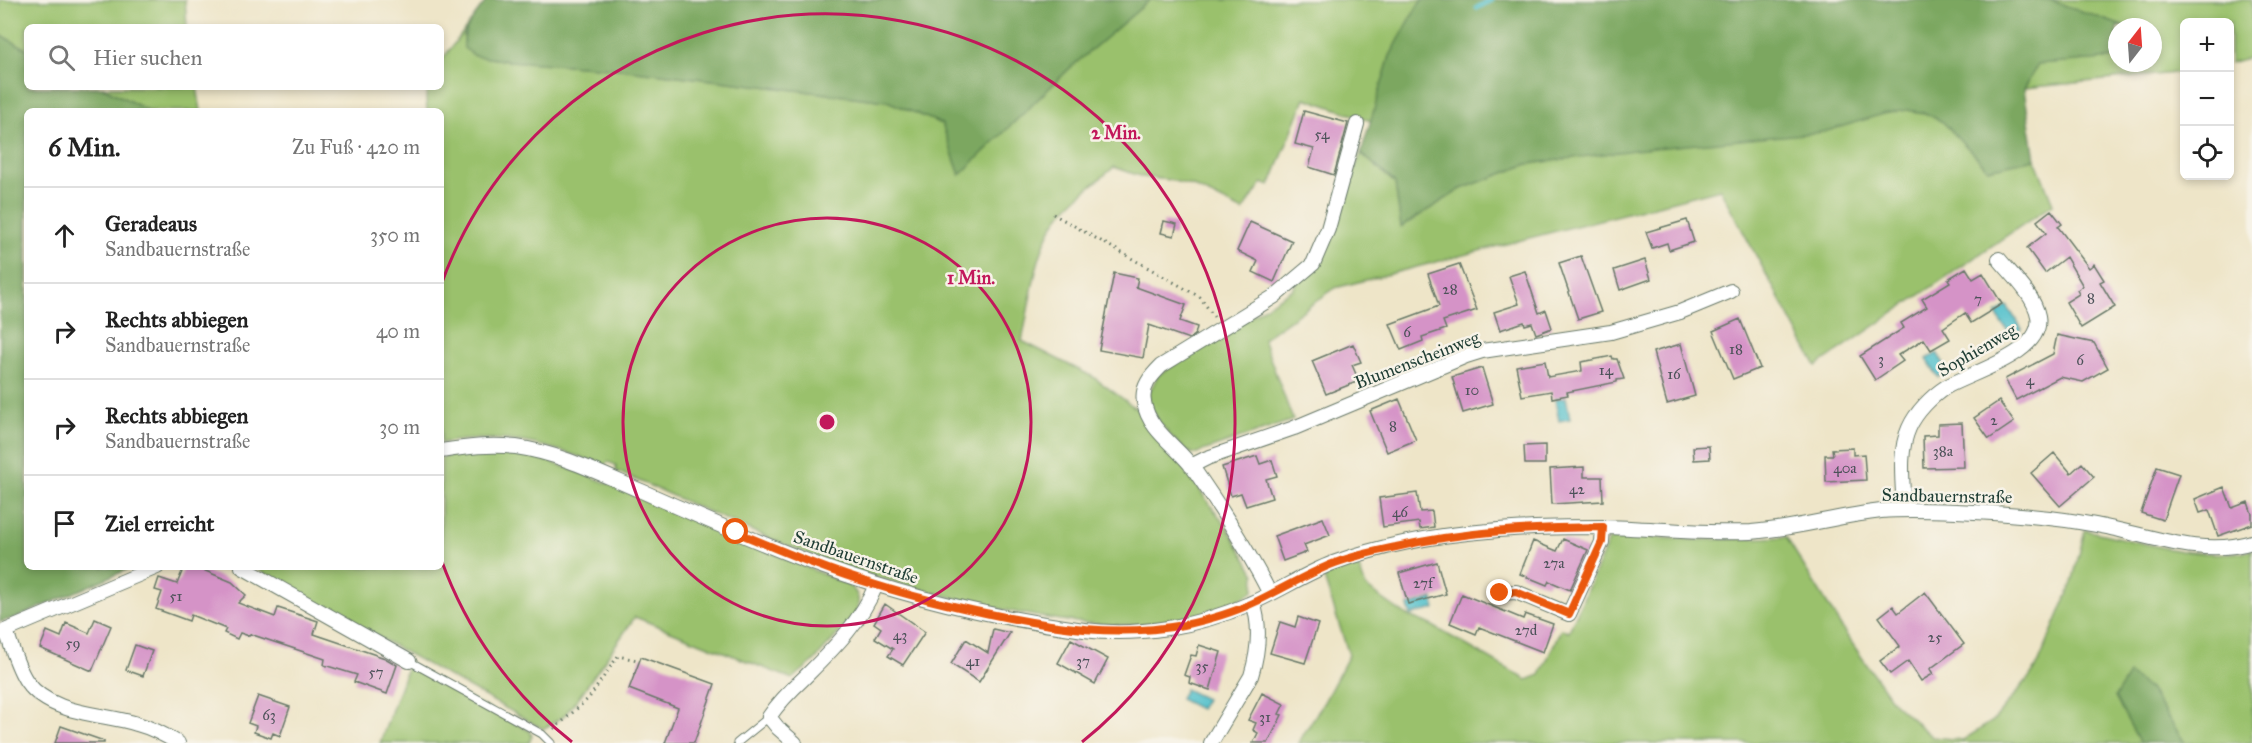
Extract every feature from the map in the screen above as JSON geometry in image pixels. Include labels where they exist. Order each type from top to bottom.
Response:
[{"type":"street","points":[[1270,594],[1257,567],[1191,466],[1160,433],[1148,416],[1144,401],[1144,388],[1150,377],[1161,366],[1275,296],[1313,264],[1328,229],[1358,124]]},
{"type":"street","name":"Sophienweg","points":[[1904,510],[1903,450],[1909,428],[1919,411],[1944,388],[2023,349],[2036,335],[2038,316],[2031,299],[1999,260]]},
{"type":"street","name":"Blumenscheinweg","points":[[1191,466],[1207,458],[1304,424],[1466,356],[1482,351],[1611,332],[1680,312],[1731,291]]},
{"type":"street","name":"Sandbauernstraße","points":[[444,450],[474,445],[515,447],[559,456],[767,545],[876,585],[1026,622],[1092,631],[1137,631],[1185,625],[1222,615],[1253,603],[1297,579],[1336,562],[1432,538],[1487,531],[1603,527],[1707,533],[1758,531],[1878,511],[1904,510],[2056,518],[2199,547],[2223,548],[2252,542]]},
{"type":"street","points":[[1500,593],[1516,592],[1569,614],[1602,542],[1603,527]]},
{"type":"street","points":[[151,570],[3,632],[26,680],[36,692],[72,709],[136,723],[178,743]]},
{"type":"street","points":[[247,570],[409,661]]},
{"type":"street","points":[[795,743],[769,717],[776,705],[829,653],[856,621],[876,585]]},
{"type":"street","points":[[1211,743],[1251,676],[1258,624],[1253,603]]},
{"type":"lane","points":[[409,661],[543,736],[550,743]]},
{"type":"lane","points":[[737,743],[769,717]]},
{"type":"path","points":[[1053,214],[1200,297],[1222,328]]},
{"type":"path","points":[[543,736],[562,724],[589,698],[618,656],[637,660]]},
{"type":"green space","points":[[0,0],[185,0],[187,24],[24,24],[24,47],[0,35]]},
{"type":"green space","points":[[487,0],[1150,0],[1070,68],[960,175],[942,124],[887,101],[611,68],[510,61],[475,56],[464,48],[465,34],[470,22]]},
{"type":"green space","points":[[1150,0],[1423,0],[1390,56],[1371,121],[1305,98],[1270,186],[1262,183],[1243,211],[1193,186],[1170,180],[1143,177],[1114,167],[1078,197],[1059,217],[1051,229],[1039,259],[1022,341],[1093,377],[1141,412],[1189,471],[1203,495],[1227,527],[1255,574],[1254,591],[1219,609],[1182,620],[1142,624],[1101,624],[1020,613],[904,585],[810,555],[616,471],[616,465],[608,462],[604,465],[563,451],[524,442],[485,439],[444,443],[444,108],[427,108],[426,97],[429,90],[444,90],[444,57],[469,24],[463,36],[475,56],[510,61],[611,68],[887,101],[942,124],[960,175],[1070,68]]},
{"type":"green space","points":[[1423,0],[2050,0],[2108,21],[2108,59],[2038,64],[2024,89],[2035,159],[1988,169],[1943,122],[1925,113],[1907,110],[1883,114],[1824,132],[1634,150],[1528,164],[1461,189],[1401,227],[1395,183],[1361,153],[1390,56]]},
{"type":"green space","points":[[2050,0],[2252,0],[2252,57],[2234,62],[2234,18],[2180,18],[2180,72],[2024,88],[2038,63],[2108,59],[2108,72],[2162,72],[2162,18],[2108,18],[2108,21]]},
{"type":"green space","points":[[0,35],[24,47],[24,90],[108,90],[143,108],[24,108],[24,570],[126,570],[18,617],[0,622]]},
{"type":"green space","points":[[108,90],[198,90],[200,108],[143,108]]},
{"type":"green space","points":[[1907,110],[1925,113],[1943,122],[1988,169],[2035,159],[2053,204],[1816,366],[1720,189],[1335,288],[1263,339],[1293,420],[1194,454],[1172,437],[1152,409],[1148,395],[1158,375],[1293,289],[1338,216],[1361,153],[1395,183],[1401,227],[1461,189],[1528,164]]},
{"type":"green space","points":[[513,452],[585,474],[846,584],[854,590],[858,597],[856,614],[813,662],[792,679],[635,617],[563,717],[543,729],[258,570],[444,570],[444,457],[461,453]]},
{"type":"green space","points":[[2085,530],[2189,552],[2231,553],[2252,550],[2252,743],[2185,743],[2149,689],[2115,697],[2140,743],[1298,743],[1324,702],[1349,655],[1323,575],[1357,563],[1366,587],[1406,615],[1431,625],[1527,680],[1540,675],[1561,629],[1569,631],[1609,540],[1623,536],[1698,540],[1786,537],[1845,633],[1892,701],[1932,737],[1963,740],[1993,721],[2036,669],[2072,583]]},
{"type":"green space","points":[[408,665],[530,731],[532,736],[529,743],[380,743]]},
{"type":"green space","points":[[2129,674],[2149,689],[2185,743],[2140,743],[2115,697]]},
{"type":"water","points":[[2007,306],[2022,329],[2011,336],[1996,314]]},
{"type":"water","points":[[1937,353],[1948,370],[1938,377],[1927,359]]},
{"type":"water","points":[[1566,397],[1570,419],[1559,421],[1555,399]]},
{"type":"water","points":[[1433,599],[1435,609],[1411,615],[1408,606]]},
{"type":"water","points":[[1185,689],[1206,699],[1200,709],[1180,699]]},
{"type":"building","points":[[1304,111],[1348,123],[1334,175],[1309,167],[1314,149],[1295,144]]},
{"type":"building","points":[[2051,210],[2062,224],[2058,227],[2089,268],[2094,264],[2104,280],[2100,282],[2115,307],[2081,328],[2066,302],[2079,294],[2077,290],[2083,286],[2066,257],[2045,273],[2027,248],[2046,233],[2037,221]]},
{"type":"building","points":[[1687,220],[1694,242],[1669,250],[1667,243],[1652,248],[1646,232]]},
{"type":"building","points":[[1164,221],[1177,224],[1174,236],[1161,233]]},
{"type":"building","points":[[1250,222],[1292,241],[1274,282],[1253,272],[1258,261],[1237,251]]},
{"type":"building","points":[[1581,256],[1601,312],[1578,319],[1559,263]]},
{"type":"building","points":[[1645,260],[1651,279],[1620,290],[1614,270]]},
{"type":"building","points":[[1459,264],[1477,310],[1443,321],[1446,329],[1422,337],[1423,341],[1401,350],[1390,324],[1439,306],[1428,274]]},
{"type":"building","points":[[1966,268],[1973,279],[1983,273],[2002,304],[1971,323],[1965,313],[1943,328],[1950,339],[1931,350],[1924,339],[1898,355],[1903,361],[1875,380],[1860,356],[1904,328],[1901,323],[1927,307],[1922,299],[1950,282],[1948,279]]},
{"type":"building","points":[[1525,271],[1539,313],[1546,310],[1552,328],[1536,334],[1532,323],[1525,325],[1524,322],[1500,330],[1494,312],[1519,304],[1509,276]]},
{"type":"building","points":[[1114,273],[1138,278],[1136,287],[1186,305],[1180,321],[1197,327],[1195,335],[1189,339],[1149,325],[1143,358],[1099,350]]},
{"type":"building","points":[[1740,319],[1760,368],[1733,379],[1713,331]]},
{"type":"building","points":[[2057,335],[2094,343],[2108,368],[2083,382],[2060,377],[2016,400],[2005,379],[2053,354]]},
{"type":"building","points":[[1353,344],[1361,362],[1352,365],[1359,381],[1326,394],[1312,361]]},
{"type":"building","points":[[1681,344],[1695,396],[1667,404],[1653,352]]},
{"type":"building","points":[[1612,356],[1613,359],[1617,359],[1624,379],[1567,392],[1568,395],[1552,398],[1551,391],[1522,396],[1516,366],[1545,361],[1548,377],[1582,371],[1581,362]]},
{"type":"building","points":[[1482,368],[1493,404],[1463,413],[1452,377]]},
{"type":"building","points":[[1399,399],[1416,440],[1387,452],[1370,411]]},
{"type":"building","points":[[1999,401],[2014,422],[1989,439],[1974,418]]},
{"type":"building","points":[[1962,423],[1964,467],[1924,468],[1923,436],[1938,435],[1938,424]]},
{"type":"building","points":[[1545,445],[1545,464],[1525,464],[1524,446]]},
{"type":"building","points":[[1709,446],[1710,459],[1694,460],[1693,447]]},
{"type":"building","points":[[1853,448],[1853,455],[1864,454],[1866,480],[1826,482],[1825,455],[1833,455],[1832,449]]},
{"type":"building","points":[[2054,453],[2071,473],[2082,463],[2094,477],[2060,506],[2031,473]]},
{"type":"building","points":[[1257,456],[1260,464],[1272,460],[1277,476],[1266,479],[1272,498],[1246,506],[1241,493],[1231,496],[1222,467]]},
{"type":"building","points":[[1584,467],[1584,477],[1602,477],[1603,501],[1552,504],[1550,469]]},
{"type":"building","points":[[2157,467],[2179,474],[2163,520],[2141,513]]},
{"type":"building","points":[[2224,487],[2232,508],[2248,502],[2252,524],[2218,536],[2209,510],[2200,513],[2195,499]]},
{"type":"building","points":[[1417,493],[1420,512],[1432,511],[1434,527],[1420,529],[1419,522],[1383,527],[1379,498]]},
{"type":"building","points":[[1323,518],[1330,535],[1304,545],[1307,552],[1283,561],[1274,536]]},
{"type":"building","points":[[1563,539],[1588,550],[1570,590],[1549,581],[1547,585],[1520,574],[1533,541],[1557,551]]},
{"type":"building","points":[[1437,562],[1446,594],[1408,604],[1399,573]]},
{"type":"building","points":[[183,570],[203,570],[232,582],[246,595],[238,603],[275,617],[278,608],[318,621],[314,634],[385,658],[397,665],[387,694],[354,682],[357,675],[324,665],[325,659],[250,634],[249,636],[240,633],[237,639],[224,633],[226,629],[191,615],[189,621],[156,609],[162,592],[155,590],[159,578],[177,584]]},
{"type":"building","points":[[1925,592],[1964,644],[1930,669],[1933,674],[1921,681],[1908,661],[1890,674],[1880,661],[1900,646],[1879,617],[1893,606],[1898,613]]},
{"type":"building","points":[[1462,594],[1523,619],[1525,614],[1553,624],[1543,652],[1479,627],[1476,634],[1450,623]]},
{"type":"building","points":[[885,604],[925,632],[903,665],[888,656],[893,649],[875,638],[881,628],[874,623]]},
{"type":"building","points":[[1298,617],[1318,624],[1305,663],[1270,653],[1280,622],[1295,627]]},
{"type":"building","points":[[95,619],[111,626],[92,671],[40,648],[47,631],[61,637],[66,623],[89,633]]},
{"type":"building","points":[[993,629],[1010,633],[979,682],[951,664],[966,639],[988,653]]},
{"type":"building","points":[[1071,639],[1108,659],[1095,684],[1058,663]]},
{"type":"building","points":[[135,645],[152,651],[143,676],[126,670]]},
{"type":"building","points":[[1199,645],[1221,652],[1210,690],[1189,683],[1190,677],[1184,675],[1191,655],[1196,656]]},
{"type":"building","points":[[641,657],[715,684],[694,743],[665,743],[678,708],[629,689]]},
{"type":"building","points":[[1262,693],[1284,704],[1279,714],[1282,715],[1268,743],[1253,743],[1258,733],[1253,730],[1256,723],[1248,720]]},
{"type":"building","points":[[258,696],[290,707],[280,736],[273,733],[271,738],[254,732],[256,726],[248,723]]},
{"type":"building","points":[[61,726],[104,741],[104,743],[55,743]]},
{"type":"waterway","points":[[1477,8],[1491,0]]},
{"type":"route","points":[[736,532],[818,566],[950,605],[1026,622],[1092,631],[1137,631],[1185,625],[1222,615],[1253,603],[1297,579],[1336,562],[1432,538],[1487,531],[1603,527],[1602,542],[1569,614],[1516,592],[1500,593]]}]
